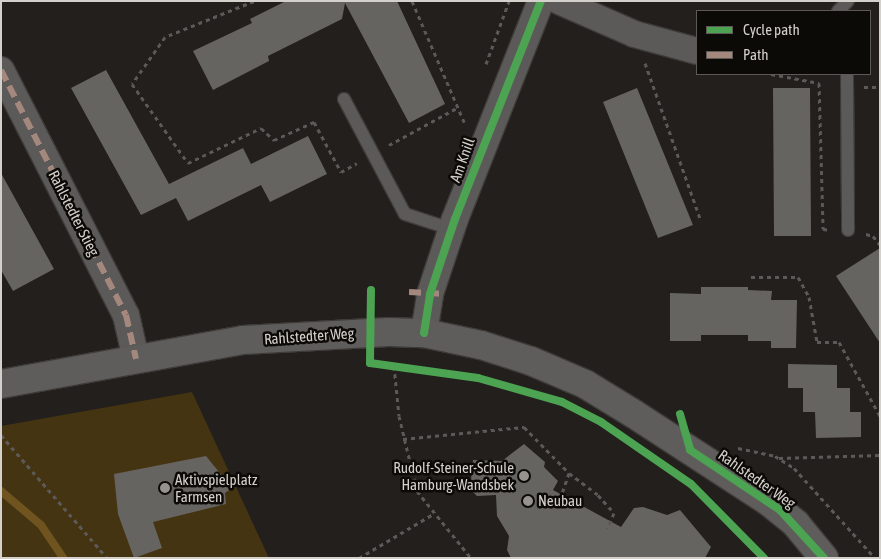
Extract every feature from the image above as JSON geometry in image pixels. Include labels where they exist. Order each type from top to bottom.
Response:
[{"type":"main road","name":"Rahlstedter Weg","points":[[1,384],[243,340],[371,332],[424,334],[523,358],[585,384],[768,501],[796,524],[824,558]]},
{"type":"street","name":"Am Knill","points":[[424,334],[430,294],[451,230],[541,1]]},
{"type":"street","points":[[559,1],[634,34],[696,51]]},
{"type":"street","name":"Rahlstedter Stieg","points":[[1,70],[126,314],[136,359]]},
{"type":"lane","points":[[839,10],[848,1]]},
{"type":"lane","points":[[848,77],[848,230]]},
{"type":"lane","points":[[344,99],[405,214],[451,230]]},
{"type":"path","points":[[254,1],[165,36],[132,84],[188,163],[261,128],[274,140],[314,122],[341,172],[456,108]]},
{"type":"path","points":[[644,60],[700,218]]},
{"type":"path","points":[[776,75],[819,83],[823,229],[848,230],[873,236],[880,245]]},
{"type":"path","points":[[752,277],[798,277],[809,297],[817,342],[839,342],[880,416]]},
{"type":"path","points":[[394,366],[403,440],[417,491],[433,514],[468,549],[471,558]]},
{"type":"path","points":[[403,440],[524,427],[569,473],[598,495],[614,513],[607,529]]},
{"type":"path","points":[[1,435],[107,558]]},
{"type":"path","points":[[778,458],[880,455]]},
{"type":"path","points":[[560,499],[569,473]]},
{"type":"path","points":[[359,558],[433,514]]},
{"type":"shaded area","points":[[192,392],[269,558],[1,558],[1,426]]},
{"type":"building","points":[[286,1],[397,1],[445,104],[409,123],[345,3],[342,19],[268,56],[269,61],[213,90],[193,51],[252,23],[250,19]]},
{"type":"building","points":[[106,70],[169,184],[243,148],[251,164],[308,136],[327,174],[270,202],[261,185],[188,221],[176,198],[141,215],[71,88]]},
{"type":"building","points":[[637,88],[693,225],[658,238],[603,102]]},
{"type":"building","points":[[773,88],[810,88],[811,236],[774,236]]},
{"type":"building","points":[[1,173],[54,269],[13,291],[1,270]]},
{"type":"building","points":[[880,248],[880,343],[836,276]]},
{"type":"building","points":[[701,287],[748,287],[748,290],[772,291],[771,300],[797,300],[796,348],[771,348],[771,341],[748,341],[748,335],[701,335],[701,341],[670,341],[670,293],[701,294]]},
{"type":"building","points":[[788,364],[837,365],[837,388],[850,388],[850,412],[861,412],[861,437],[816,438],[815,412],[803,412],[803,388],[788,388]]},
{"type":"building","name":"Neubau","points":[[524,444],[545,462],[544,467],[558,481],[553,490],[621,527],[634,508],[643,507],[667,515],[680,510],[711,547],[705,558],[511,558],[507,550],[509,536],[497,516],[496,495],[477,496],[470,489],[473,460],[502,461]]},
{"type":"building","points":[[206,456],[232,488],[225,493],[226,504],[153,522],[162,548],[134,558],[118,514],[114,474]]},
{"type":"waterway","points":[[1,491],[41,525],[63,558]]},
{"type":"marked path","points":[[1,70],[126,315],[136,359]]},
{"type":"marked path","points":[[409,292],[442,294]]},
{"type":"cycle path","points":[[424,333],[430,294],[455,219],[541,1]]},
{"type":"cycle path","points":[[371,290],[370,363],[478,378],[562,402],[601,422],[691,484],[764,558]]},
{"type":"cycle path","points":[[680,414],[690,450],[780,510],[824,558]]},
{"type":"place","name":"Rudolf-Steiner-Schule Hamburg-Wandsbek","points":[[524,476]]},
{"type":"place","name":"Aktivspielplatz Farmsen","points":[[165,488]]},
{"type":"place","name":"Neubau","points":[[528,501]]}]
